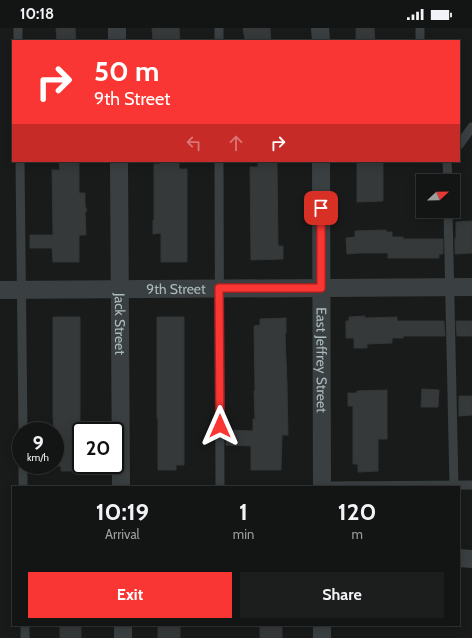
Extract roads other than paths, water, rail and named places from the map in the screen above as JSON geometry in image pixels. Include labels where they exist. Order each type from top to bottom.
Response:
[{"type":"street","points":[[117,28],[118,40]]},
{"type":"street","points":[[320,28],[320,40]]},
{"type":"street","name":"Jack Street","points":[[118,162],[121,486]]},
{"type":"street","name":"East Jeffrey Street","points":[[321,162],[322,486]]},
{"type":"street","name":"9th Street","points":[[0,290],[472,287]]},
{"type":"street","points":[[460,558],[472,558]]},
{"type":"street","points":[[123,626],[123,638]]},
{"type":"street","points":[[322,626],[322,638]]},
{"type":"lane","points":[[18,28],[18,40]]},
{"type":"lane","points":[[219,28],[219,40]]},
{"type":"lane","points":[[420,28],[420,40]]},
{"type":"lane","points":[[460,144],[472,127]]},
{"type":"lane","points":[[20,162],[23,422]]},
{"type":"lane","points":[[219,162],[220,486]]},
{"type":"lane","points":[[447,162],[448,174]]},
{"type":"lane","points":[[448,218],[454,486]]},
{"type":"lane","points":[[23,474],[24,486]]},
{"type":"lane","points":[[322,486],[472,486]]},
{"type":"lane","points":[[25,626],[25,638]]}]
